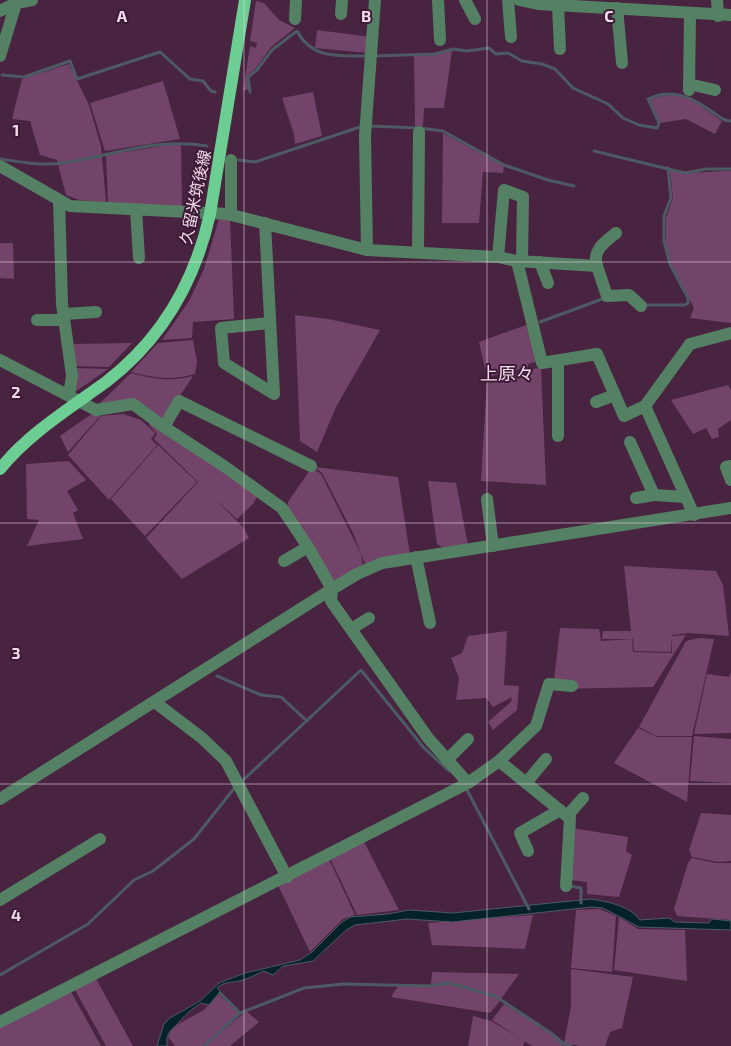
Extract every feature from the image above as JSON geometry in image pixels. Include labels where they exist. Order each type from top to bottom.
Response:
[{"type":"main road","name":"久留米筑後線","points":[[0,469],[74,398],[136,357],[173,310],[189,281],[203,245],[210,214],[244,0]]},
{"type":"street","points":[[0,12],[16,1],[32,0]]},
{"type":"street","points":[[295,19],[296,0]]},
{"type":"street","points":[[341,14],[342,0]]},
{"type":"street","points":[[367,250],[365,136],[375,0]]},
{"type":"street","points":[[438,0],[440,40]]},
{"type":"street","points":[[465,0],[474,19]]},
{"type":"street","points":[[508,0],[510,37]]},
{"type":"street","points":[[518,0],[558,6],[731,16]]},
{"type":"street","points":[[717,0],[718,16]]},
{"type":"street","points":[[0,56],[16,1]]},
{"type":"street","points":[[558,6],[560,49]]},
{"type":"street","points":[[617,8],[622,64]]},
{"type":"street","points":[[690,14],[689,87],[716,90]]},
{"type":"street","points":[[418,252],[420,132]]},
{"type":"street","points":[[231,160],[231,214]]},
{"type":"street","points":[[0,166],[70,206],[231,214],[367,250],[387,253],[418,252],[597,266]]},
{"type":"street","points":[[498,257],[504,190],[523,196],[519,261],[542,363],[597,354],[624,416],[645,406],[690,344],[731,333]]},
{"type":"street","points":[[59,200],[59,254],[64,317],[74,398]]},
{"type":"street","points":[[136,209],[139,258]]},
{"type":"street","points":[[265,223],[274,394],[224,363],[221,328],[269,323]]},
{"type":"street","points":[[616,233],[599,247],[594,258],[607,296],[629,295],[641,306]]},
{"type":"street","points":[[540,262],[548,283]]},
{"type":"street","points":[[37,320],[96,312]]},
{"type":"street","points":[[0,360],[96,410],[133,404],[164,428],[224,466],[282,508],[308,547],[332,589],[331,601],[428,738],[468,783]]},
{"type":"street","points":[[558,361],[558,436]]},
{"type":"street","points":[[596,402],[615,395]]},
{"type":"street","points":[[164,428],[179,401],[311,466]]},
{"type":"street","points":[[645,406],[694,515]]},
{"type":"street","points":[[630,442],[654,495]]},
{"type":"street","points":[[731,466],[726,467],[731,480]]},
{"type":"street","points":[[636,498],[654,495],[686,497]]},
{"type":"street","points":[[487,499],[493,546]]},
{"type":"street","points":[[0,799],[156,703],[332,589],[357,574],[382,564],[416,557],[731,508]]},
{"type":"street","points":[[284,561],[308,547]]},
{"type":"street","points":[[416,557],[430,623]]},
{"type":"street","points":[[351,629],[369,618]]},
{"type":"street","points":[[0,1022],[468,783],[499,761],[536,726],[548,684],[572,686]]},
{"type":"street","points":[[156,703],[202,738],[226,762],[287,877]]},
{"type":"street","points":[[447,760],[468,739]]},
{"type":"street","points":[[526,783],[546,759]]},
{"type":"street","points":[[499,761],[570,818],[566,886]]},
{"type":"street","points":[[528,851],[520,833],[564,813],[583,798]]},
{"type":"street","points":[[0,900],[100,839]]},
{"type":"shaded area","points":[[256,1],[264,3],[279,20],[295,28],[271,47],[256,68],[247,76],[250,89],[243,91],[250,46],[256,48],[257,43],[250,41]]},
{"type":"shaded area","points":[[317,30],[371,37],[369,53],[315,48]]},
{"type":"shaded area","points":[[452,50],[444,108],[424,108],[423,126],[415,126],[414,56],[435,55]]},
{"type":"shaded area","points":[[69,64],[89,105],[101,146],[106,202],[79,200],[66,195],[57,160],[40,155],[30,121],[12,119],[22,79]]},
{"type":"shaded area","points":[[163,81],[180,139],[105,151],[90,103]]},
{"type":"shaded area","points":[[313,92],[322,136],[295,144],[294,134],[282,98]]},
{"type":"shaded area","points":[[674,94],[692,100],[722,121],[715,134],[686,119],[660,123],[648,99]]},
{"type":"shaded area","points":[[443,133],[504,166],[503,173],[483,172],[479,223],[442,223]]},
{"type":"shaded area","points":[[175,144],[181,145],[182,207],[108,202],[106,155]]},
{"type":"shaded area","points":[[670,170],[692,173],[731,171],[731,323],[690,318],[694,308],[671,263],[666,244],[666,218],[673,198]]},
{"type":"shaded area","points":[[219,219],[230,219],[234,319],[193,322],[192,338],[162,340],[189,301],[204,269]]},
{"type":"shaded area","points":[[0,243],[13,243],[14,279],[0,278]]},
{"type":"shaded area","points":[[295,315],[328,319],[380,330],[336,407],[317,452],[300,441]]},
{"type":"shaded area","points":[[529,324],[538,361],[528,364],[528,367],[487,377],[479,342]]},
{"type":"shaded area","points":[[193,340],[197,362],[195,374],[163,378],[131,372],[158,343]]},
{"type":"shaded area","points":[[132,343],[109,367],[75,366],[70,344]]},
{"type":"shaded area","points":[[541,367],[546,485],[481,481],[487,381]]},
{"type":"shaded area","points":[[75,368],[108,369],[72,394]]},
{"type":"shaded area","points":[[131,373],[162,379],[193,376],[162,423],[136,409],[96,407]]},
{"type":"shaded area","points":[[728,385],[731,390],[731,420],[718,429],[719,437],[712,439],[706,428],[693,434],[671,400]]},
{"type":"shaded area","points":[[93,413],[102,414],[68,452],[60,436]]},
{"type":"shaded area","points":[[123,414],[141,420],[155,433],[151,439],[157,445],[109,500],[68,455],[101,416]]},
{"type":"shaded area","points":[[150,423],[258,495],[253,504],[237,519],[215,499],[243,527],[249,538],[182,579],[146,538],[198,482],[154,439],[157,434],[149,425]]},
{"type":"shaded area","points":[[158,445],[197,482],[145,536],[111,499]]},
{"type":"shaded area","points":[[69,461],[86,480],[67,491],[78,510],[73,513],[83,539],[27,546],[39,520],[27,519],[26,464]]},
{"type":"shaded area","points":[[312,467],[321,474],[361,554],[363,566],[333,584],[287,509],[288,502]]},
{"type":"shaded area","points":[[314,467],[398,477],[410,555],[365,564],[353,533],[322,473]]},
{"type":"shaded area","points":[[428,481],[456,483],[468,545],[445,549],[437,544]]},
{"type":"shaded area","points":[[624,566],[716,571],[723,585],[729,636],[690,633],[672,635],[671,652],[634,651],[633,639],[602,639],[603,631],[631,631]]},
{"type":"shaded area","points":[[560,628],[599,629],[601,641],[632,639],[633,652],[672,653],[672,636],[686,635],[653,687],[553,689]]},
{"type":"shaded area","points":[[507,631],[504,685],[519,686],[517,710],[493,730],[488,722],[511,702],[512,697],[493,707],[486,698],[456,700],[459,678],[451,658],[462,653],[468,636]]},
{"type":"shaded area","points":[[699,638],[714,639],[692,736],[656,736],[639,727],[686,641]]},
{"type":"shaded area","points":[[731,672],[731,733],[694,734],[707,674],[729,677]]},
{"type":"shaded area","points":[[638,728],[657,737],[692,737],[687,802],[614,763]]},
{"type":"shaded area","points":[[694,736],[731,739],[731,783],[690,781]]},
{"type":"shaded area","points":[[701,813],[731,815],[731,861],[718,862],[692,857],[689,850]]},
{"type":"shaded area","points":[[572,828],[628,837],[626,851],[632,855],[619,897],[587,894],[587,882],[570,880]]},
{"type":"shaded area","points":[[364,842],[399,910],[357,915],[330,858]]},
{"type":"shaded area","points":[[692,858],[716,863],[731,863],[731,920],[677,916],[674,909],[688,863]]},
{"type":"shaded area","points":[[329,859],[355,915],[343,919],[310,952],[278,885]]},
{"type":"shaded area","points":[[599,909],[616,916],[612,972],[571,968],[576,910]]},
{"type":"shaded area","points":[[533,915],[525,949],[432,945],[428,923]]},
{"type":"shaded area","points":[[619,917],[638,929],[685,930],[687,981],[614,970]]},
{"type":"shaded area","points":[[571,969],[633,977],[622,1028],[610,1032],[605,1046],[580,1046],[564,1043],[571,1007]]},
{"type":"shaded area","points":[[432,972],[519,974],[501,999],[450,982],[431,984]]},
{"type":"shaded area","points":[[95,977],[133,1046],[106,1046],[74,988]]},
{"type":"shaded area","points":[[449,984],[494,997],[500,1001],[490,1013],[391,997],[398,986],[428,987]]},
{"type":"shaded area","points":[[70,990],[101,1046],[0,1046],[0,1025]]},
{"type":"shaded area","points":[[218,994],[239,1013],[202,1046],[175,1046],[168,1037],[173,1027],[204,1010]]},
{"type":"shaded area","points":[[504,1004],[550,1033],[565,1046],[532,1046],[492,1020]]},
{"type":"shaded area","points":[[246,1011],[259,1022],[230,1046],[205,1046]]},
{"type":"shaded area","points":[[473,1016],[491,1021],[525,1041],[523,1046],[468,1046]]},
{"type":"water","points":[[590,899],[624,908],[631,911],[640,920],[669,918],[675,922],[709,923],[712,919],[731,921],[731,930],[639,927],[603,908],[592,907],[452,922],[407,919],[355,925],[346,930],[313,961],[283,966],[273,975],[263,971],[252,977],[225,983],[220,986],[217,988],[220,991],[219,993],[209,1005],[201,1003],[187,1014],[170,1032],[167,1037],[167,1046],[157,1046],[164,1024],[170,1018],[200,1001],[219,983],[245,973],[300,960],[312,952],[341,923],[350,917],[409,910],[453,913]]},
{"type":"waterway","points":[[250,92],[248,77],[257,70],[272,50],[297,31],[310,47],[318,51],[336,55],[367,56]]},
{"type":"waterway","points":[[373,56],[435,54],[453,49],[467,51],[489,48],[496,54],[508,53],[522,61],[542,64],[555,69],[573,88],[608,104],[623,118],[639,125],[657,128],[659,123],[648,99],[666,94],[674,94],[690,99],[722,118],[731,121]]},
{"type":"waterway","points":[[2,75],[24,77],[70,61],[77,79],[160,52],[190,79],[203,81],[211,91],[215,92]]},
{"type":"waterway","points":[[239,160],[255,162],[363,126]]},
{"type":"waterway","points":[[369,126],[443,131],[504,165],[548,180],[574,186]]},
{"type":"waterway","points":[[0,159],[54,164],[134,148],[170,144],[207,146]]},
{"type":"waterway","points":[[594,151],[685,173],[706,169],[731,169]]},
{"type":"waterway","points":[[645,305],[685,305],[688,303],[688,298],[670,264],[664,241],[664,216],[671,198],[668,168]]},
{"type":"waterway","points":[[540,322],[605,298]]},
{"type":"waterway","points":[[241,782],[361,670],[424,748],[449,771]]},
{"type":"waterway","points":[[217,676],[261,695],[281,697],[307,721]]},
{"type":"waterway","points":[[0,975],[88,924],[134,880],[153,871],[194,839],[236,786]]},
{"type":"waterway","points":[[466,788],[529,909]]},
{"type":"waterway","points":[[570,886],[581,888],[581,903]]},
{"type":"waterway","points":[[204,1046],[240,1013],[304,988],[344,984],[429,986],[449,983],[495,996],[551,1033],[564,1044],[571,1046]]},
{"type":"waterway","points":[[220,993],[240,1013]]},
{"type":"district","name":"上原々","points":[[507,374]]}]
